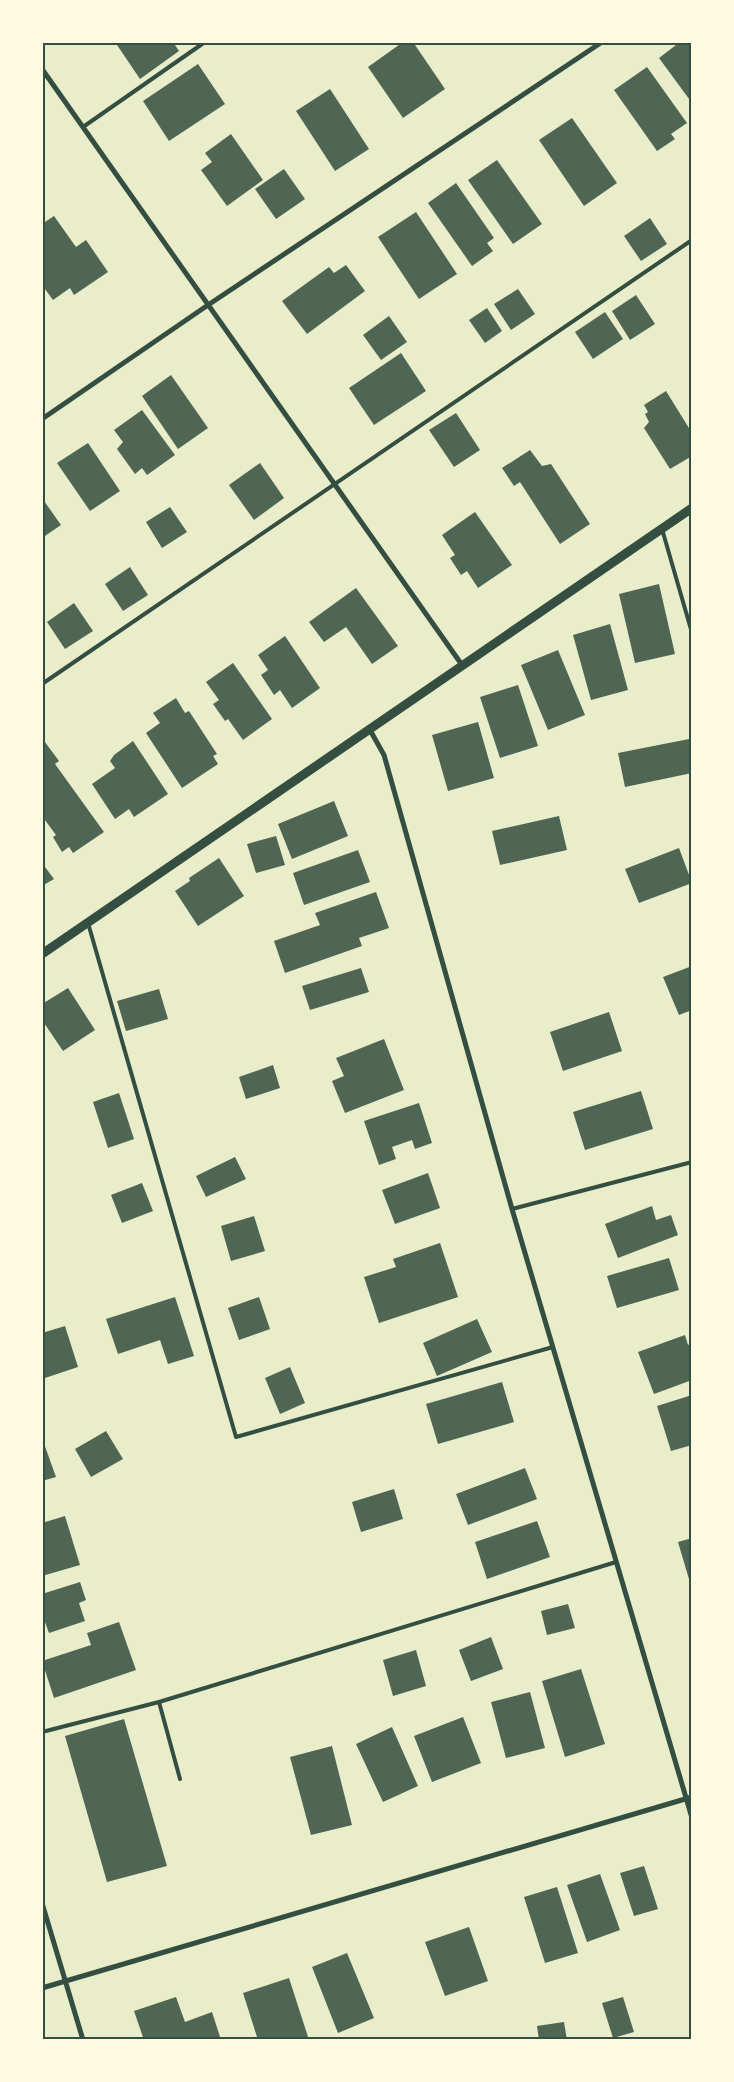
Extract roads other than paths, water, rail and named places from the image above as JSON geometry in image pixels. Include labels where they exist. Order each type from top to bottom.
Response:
[{"type":"street","points":[[42,419],[208,305],[602,42]]},
{"type":"street","points":[[42,69],[462,665]]},
{"type":"street","points":[[42,954],[692,508]]},
{"type":"street","points":[[370,730],[384,755],[512,1209],[616,1562],[689,1798],[692,1818]]},
{"type":"street","points":[[42,1988],[689,1798]]},
{"type":"street","points":[[42,1903],[83,2040]]},
{"type":"lane","points":[[83,127],[205,42]]},
{"type":"lane","points":[[42,684],[692,240]]},
{"type":"lane","points":[[662,528],[692,633]]},
{"type":"lane","points":[[88,923],[236,1437],[552,1347]]},
{"type":"lane","points":[[512,1209],[692,1162]]},
{"type":"lane","points":[[42,1732],[159,1702],[616,1562]]},
{"type":"lane","points":[[159,1702],[180,1779]]}]
